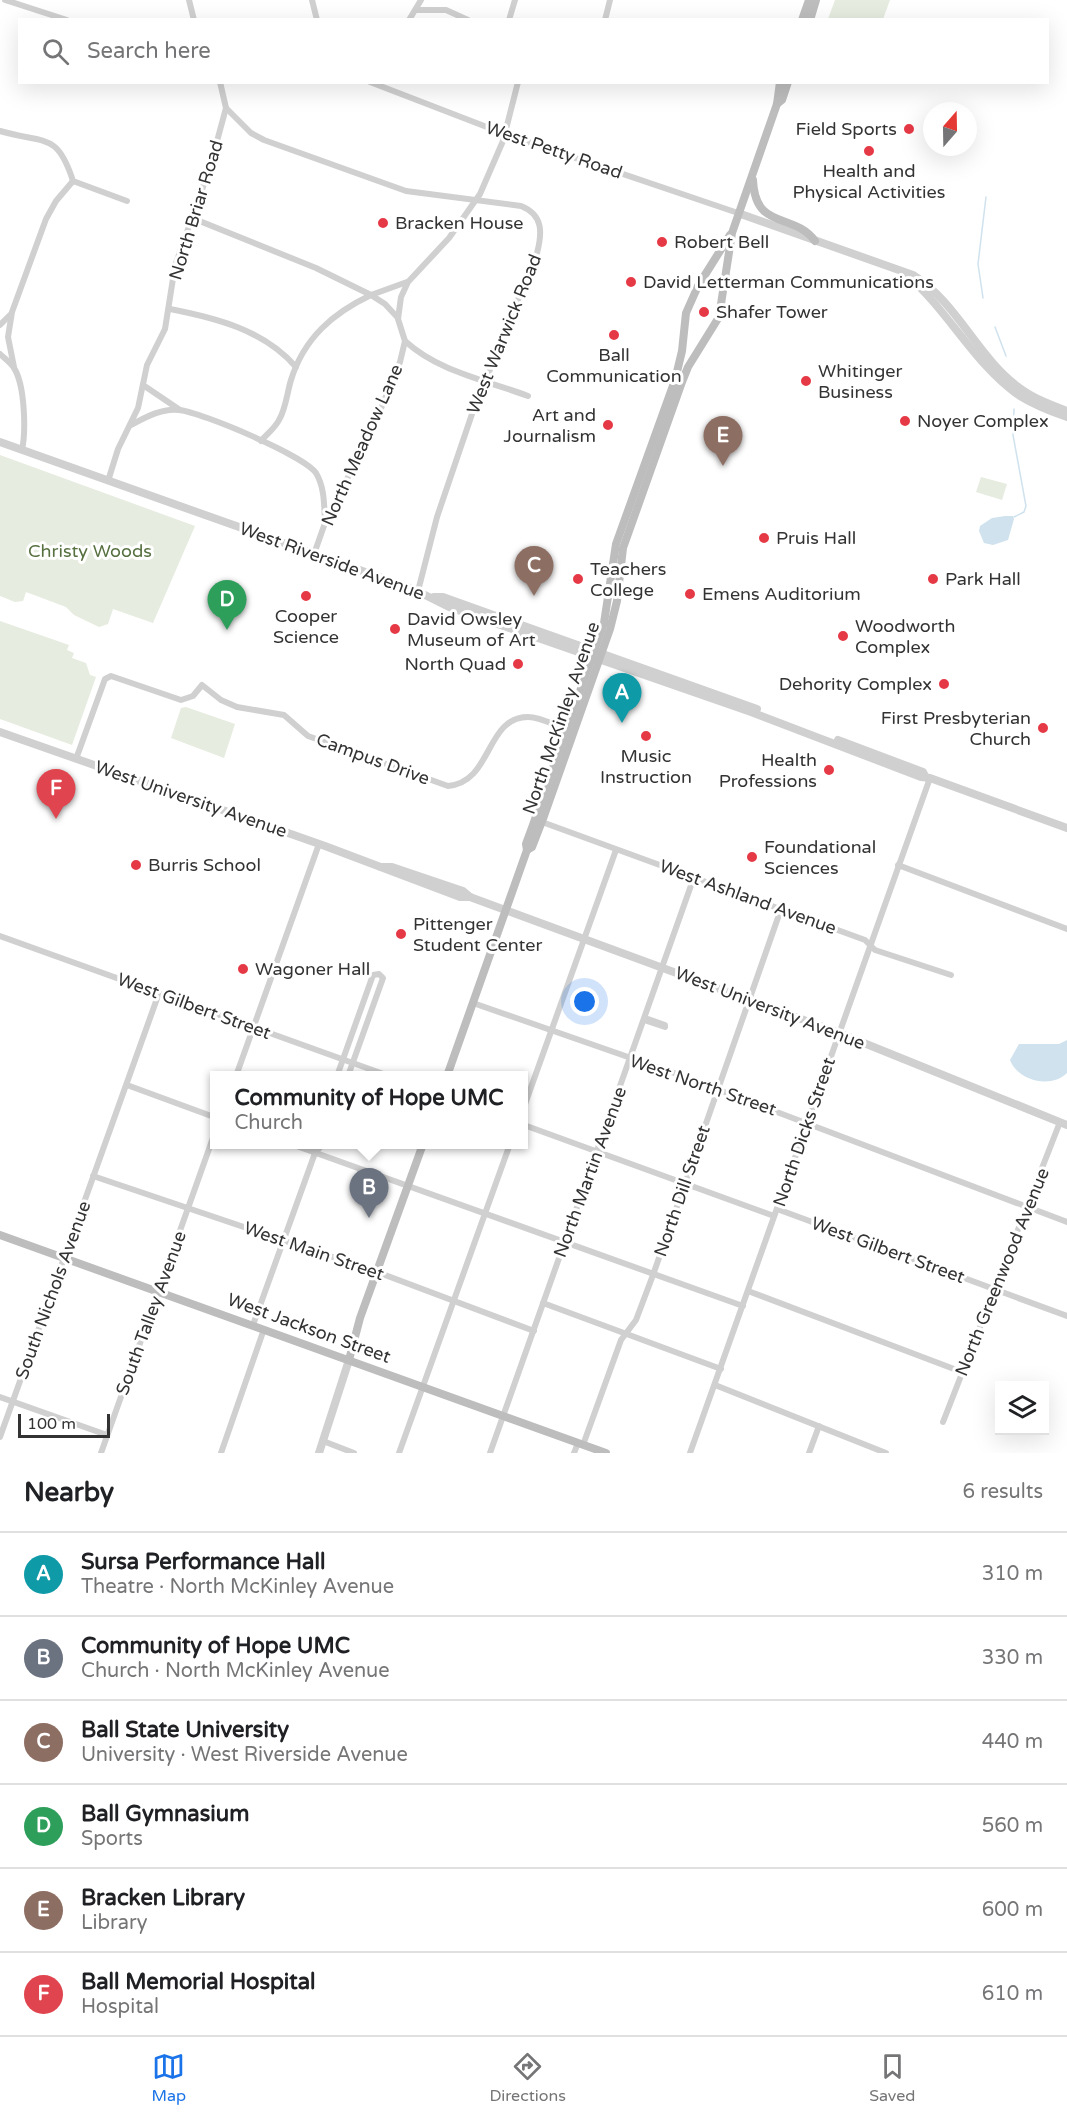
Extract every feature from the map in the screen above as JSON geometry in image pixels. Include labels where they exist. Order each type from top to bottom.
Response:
[{"type":"main road","points":[[803,18],[809,0]]},
{"type":"main road","points":[[811,18],[816,0]]},
{"type":"main road","name":"North McKinley Avenue","points":[[449,1071],[527,850],[532,847],[542,822],[569,730],[597,652],[614,616],[621,561],[627,537],[688,367],[709,337],[721,312],[725,266],[732,232],[777,104],[780,84]]},
{"type":"main road","name":"North McKinley Avenue","points":[[777,104],[782,100],[787,84]]},
{"type":"main road","points":[[753,173],[753,189],[764,212],[773,220],[805,231],[815,241]]},
{"type":"main road","name":"North McKinley Avenue","points":[[597,652],[608,608],[614,551],[675,380],[682,351],[686,313],[698,286],[732,232]]},
{"type":"main road","points":[[527,850],[526,844],[569,730]]},
{"type":"main road","points":[[349,1359],[354,1338],[421,1149]]},
{"type":"main road","name":"West Jackson Street","points":[[0,1234],[606,1453]]},
{"type":"street","points":[[5,0],[61,18]]},
{"type":"street","points":[[189,0],[194,18]]},
{"type":"street","points":[[312,0],[316,18]]},
{"type":"street","points":[[410,18],[421,0]]},
{"type":"street","points":[[510,18],[515,0]]},
{"type":"street","points":[[606,18],[610,0]]},
{"type":"street","points":[[416,10],[446,10],[464,18]]},
{"type":"street","points":[[220,84],[226,108]]},
{"type":"street","name":"West Petty Road","points":[[378,84],[506,134],[738,213]]},
{"type":"street","points":[[398,319],[399,302],[408,282],[449,238],[477,199],[506,134],[518,84]]},
{"type":"street","name":"West Warwick Road","points":[[226,108],[250,132],[269,142],[406,191],[437,197],[477,199],[526,208],[537,218],[541,228],[541,239],[531,270],[485,380],[437,517],[418,591]]},
{"type":"street","name":"North Briar Road","points":[[108,481],[118,450],[131,425],[147,365],[165,329],[170,309],[175,266],[210,167],[226,108]]},
{"type":"street","points":[[0,131],[54,145],[66,159],[73,181]]},
{"type":"street","points":[[73,181],[127,201]]},
{"type":"street","points":[[22,450],[24,433],[22,396],[8,337],[12,312],[46,219],[56,201],[73,181]]},
{"type":"street","points":[[738,213],[913,275],[933,290],[1012,382],[1031,396],[1067,411]]},
{"type":"street","points":[[192,218],[316,267],[371,295],[391,309],[398,319]]},
{"type":"street","points":[[902,271],[929,295],[1005,384],[1032,402],[1067,417]]},
{"type":"street","points":[[261,441],[280,419],[296,366],[310,342],[327,321],[347,306],[408,282]]},
{"type":"street","points":[[170,309],[196,314],[250,332],[268,342],[296,366]]},
{"type":"street","points":[[0,325],[12,312]]},
{"type":"street","name":"North Meadow Lane","points":[[314,554],[325,523],[386,398],[400,362],[405,341],[398,319]]},
{"type":"street","points":[[405,341],[433,361],[528,396]]},
{"type":"street","points":[[0,354],[14,368]]},
{"type":"street","points":[[143,385],[180,410],[261,441],[298,458],[315,472],[323,492],[325,523]]},
{"type":"street","points":[[131,425],[154,414],[180,410]]},
{"type":"street","name":"West Riverside Avenue","points":[[0,442],[432,597],[443,597],[597,652]]},
{"type":"street","points":[[597,652],[921,777],[928,777],[1067,828]]},
{"type":"street","name":"Campus Drive","points":[[76,759],[105,679],[111,676],[181,700],[193,696],[202,686],[221,700],[237,707],[248,711],[284,716],[308,736],[448,786],[458,785],[474,776],[498,735],[514,722],[531,717],[569,730]]},
{"type":"street","name":"West University Avenue","points":[[0,732],[381,867],[401,870],[463,891],[470,897],[838,1033],[1063,1123]]},
{"type":"street","name":"North Dicks Street","points":[[690,1453],[928,777]]},
{"type":"street","name":"West Ashland Avenue","points":[[542,822],[782,909],[870,944],[875,950],[951,975]]},
{"type":"street","points":[[238,1071],[319,844]]},
{"type":"street","points":[[528,1096],[616,850]]},
{"type":"street","points":[[898,866],[1067,929]]},
{"type":"street","name":"North Martin Avenue","points":[[490,1453],[694,878]]},
{"type":"street","name":"North Dill Street","points":[[574,1453],[580,1444],[625,1334],[636,1320],[782,909]]},
{"type":"street","name":"West Gilbert Street","points":[[0,936],[376,1071]]},
{"type":"street","points":[[339,1071],[373,975],[379,974],[383,978],[350,1071]]},
{"type":"street","name":"South Nichols Avenue","points":[[0,1437],[159,993]]},
{"type":"street","name":"West North Street","points":[[473,1003],[807,1122],[1067,1222]]},
{"type":"street","points":[[127,1085],[210,1116]]},
{"type":"street","name":"North Greenwood Avenue","points":[[943,1422],[1063,1123]]},
{"type":"street","name":"West Gilbert Street","points":[[528,1126],[1067,1317]]},
{"type":"street","name":"South Talley Avenue","points":[[100,1453],[210,1146]]},
{"type":"street","points":[[304,1149],[743,1306]]},
{"type":"street","points":[[314,1149],[315,1153]]},
{"type":"street","points":[[253,1325],[315,1153],[319,1149]]},
{"type":"street","points":[[399,1453],[508,1149]]},
{"type":"street","name":"West Main Street","points":[[93,1176],[189,1206],[377,1272],[534,1331]]},
{"type":"street","points":[[748,1291],[962,1372]]},
{"type":"street","points":[[543,1303],[721,1369]]},
{"type":"street","points":[[221,1453],[264,1329]]},
{"type":"street","points":[[319,1453],[349,1359]]},
{"type":"street","points":[[715,1385],[886,1453]]},
{"type":"street","points":[[0,1397],[107,1435]]},
{"type":"street","points":[[809,1453],[819,1426]]},
{"type":"street","points":[[323,1442],[354,1453]]},
{"type":"green space","points":[[835,0],[890,0],[883,18],[828,18]]},
{"type":"green space","name":"Christy Woods","points":[[0,455],[195,526],[153,623],[113,609],[108,624],[99,627],[74,615],[66,607],[26,592],[23,601],[15,602],[0,596]]},
{"type":"green space","points":[[981,477],[1007,484],[1002,500],[976,492]]},
{"type":"green space","points":[[0,621],[69,645],[67,650],[74,653],[72,658],[86,663],[90,675],[96,677],[72,745],[0,719]]},
{"type":"green space","points":[[186,707],[235,724],[224,758],[171,738],[181,708]]},
{"type":"water","points":[[1013,516],[1014,519],[1008,540],[993,545],[984,543],[979,531],[980,526],[992,518]]},
{"type":"water","points":[[1067,1040],[1067,1073],[1052,1081],[1027,1078],[1014,1067],[1010,1060],[1019,1044],[1059,1044]]},
{"type":"waterway","points":[[983,298],[978,264],[986,197]]},
{"type":"waterway","points":[[995,327],[1006,356]]},
{"type":"waterway","points":[[1014,409],[1013,435],[1026,506],[1024,512],[1014,517]]},
{"type":"place","name":"Field Sports","points":[[909,129]]},
{"type":"place","name":"Health and Physical Activities","points":[[869,151]]},
{"type":"place","name":"Bracken House","points":[[383,223]]},
{"type":"place","name":"Robert Bell","points":[[662,242]]},
{"type":"place","name":"David Letterman Communications","points":[[631,282]]},
{"type":"place","name":"Shafer Tower","points":[[704,312]]},
{"type":"place","name":"Ball Communication","points":[[614,335]]},
{"type":"place","name":"Whitinger Business","points":[[806,381]]},
{"type":"place","name":"Noyer Complex","points":[[905,421]]},
{"type":"place","name":"Art and Journalism","points":[[608,425]]},
{"type":"place","name":"Bracken Library","points":[[723,466]]},
{"type":"place","name":"Pruis Hall","points":[[764,538]]},
{"type":"place","name":"Teachers College","points":[[578,579]]},
{"type":"place","name":"Park Hall","points":[[933,579]]},
{"type":"place","name":"Emens Auditorium","points":[[690,594]]},
{"type":"place","name":"Cooper Science","points":[[306,596]]},
{"type":"place","name":"Ball State University","points":[[534,596]]},
{"type":"place","name":"David Owsley Museum of Art","points":[[395,629]]},
{"type":"place","name":"Ball Gymnasium","points":[[227,630]]},
{"type":"place","name":"Woodworth Complex","points":[[843,636]]},
{"type":"place","name":"North Quad","points":[[518,664]]},
{"type":"place","name":"Dehority Complex","points":[[944,684]]},
{"type":"place","name":"Sursa Performance Hall","points":[[622,723]]},
{"type":"place","name":"First Presbyterian Church","points":[[1043,728]]},
{"type":"place","name":"Music Instruction","points":[[646,736]]},
{"type":"place","name":"Health Professions","points":[[829,770]]},
{"type":"place","name":"Ball Memorial Hospital","points":[[56,819]]},
{"type":"place","name":"Foundational Sciences","points":[[752,857]]},
{"type":"place","name":"Burris School","points":[[136,865]]},
{"type":"place","name":"Pittenger Student Center","points":[[401,934]]},
{"type":"place","name":"Wagoner Hall","points":[[243,969]]},
{"type":"place","name":"Community of Hope UMC","points":[[369,1218]]}]
